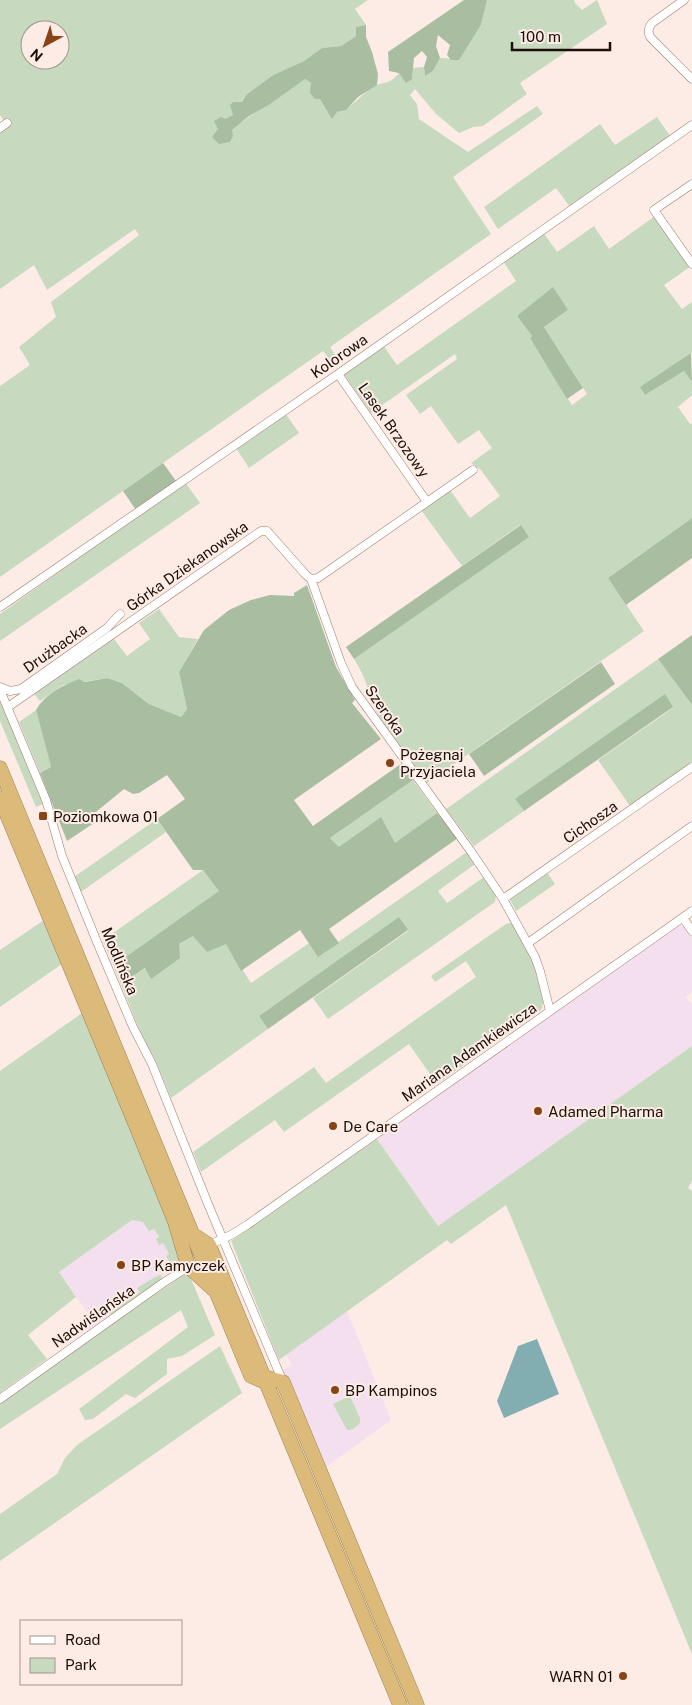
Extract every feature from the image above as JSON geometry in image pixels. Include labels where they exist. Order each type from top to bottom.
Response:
[{"type":"highway","points":[[0,768],[192,1234],[210,1261],[311,1489],[400,1705]]},
{"type":"highway","points":[[0,798],[136,1123],[175,1222],[188,1266],[216,1291]]},
{"type":"highway","points":[[192,1234],[209,1245],[216,1291],[261,1377]]},
{"type":"highway","points":[[261,1377],[281,1378],[417,1705]]},
{"type":"highway","points":[[311,1489],[319,1469]]},
{"type":"street","points":[[684,0],[652,23],[649,27],[649,34],[692,79]]},
{"type":"street","name":"Kolorowa","points":[[0,607],[338,374],[692,125]]},
{"type":"street","points":[[692,184],[654,210],[692,264]]},
{"type":"street","name":"Lasek Brzozowy","points":[[338,374],[427,502]]},
{"type":"street","points":[[311,579],[325,574],[473,470]]},
{"type":"street","name":"Górka Dziekanowska","points":[[8,707],[261,531],[268,532],[311,579]]},
{"type":"street","name":"Szeroka","points":[[311,579],[340,663],[352,687],[470,850],[503,899],[528,943],[540,971],[550,1011]]},
{"type":"street","name":"Drużbacka","points":[[0,689],[10,691],[21,689],[107,628],[120,614]]},
{"type":"street","name":"Modlińska","points":[[0,689],[46,800],[65,864],[133,1027],[152,1064],[281,1378]]},
{"type":"street","name":"Cichosza","points":[[503,899],[692,767]]},
{"type":"street","points":[[528,943],[692,826]]},
{"type":"street","name":"Mariana Adamkiewicza","points":[[209,1245],[224,1239],[247,1225],[692,911]]},
{"type":"street","points":[[683,918],[692,932]]},
{"type":"street","name":"Nadwiślańska","points":[[0,1399],[188,1266],[210,1261]]},
{"type":"shaded area","name":"Adamed Pharma","points":[[679,925],[685,927],[692,937],[692,992],[686,997],[692,1005],[692,1046],[438,1226],[377,1139]]},
{"type":"shaded area","points":[[132,1220],[143,1222],[154,1229],[159,1238],[156,1240],[159,1244],[163,1243],[169,1254],[166,1256],[171,1264],[177,1266],[89,1330],[83,1323],[90,1316],[59,1272]]},
{"type":"shaded area","points":[[347,1311],[391,1420],[322,1470],[281,1371],[292,1365],[286,1355]]},
{"type":"green space","points":[[0,0],[368,0],[355,9],[366,25],[356,27],[356,36],[341,46],[322,48],[304,61],[273,75],[246,95],[233,115],[225,119],[232,130],[258,110],[305,79],[311,83],[320,99],[337,112],[352,105],[375,86],[392,80],[399,73],[412,79],[413,68],[424,67],[425,76],[433,71],[440,58],[459,59],[481,25],[487,0],[574,0],[582,10],[597,0],[607,24],[520,83],[527,94],[483,126],[473,127],[459,133],[436,114],[415,89],[410,95],[417,104],[419,119],[468,152],[537,106],[543,114],[453,177],[491,234],[330,347],[338,359],[332,363],[323,351],[0,577],[0,386],[30,365],[19,347],[56,317],[51,302],[139,235],[135,229],[47,290],[34,265],[0,289],[0,133],[8,127],[0,115]]},
{"type":"green space","points":[[464,0],[487,0],[481,25],[459,60],[451,60],[447,55],[450,45],[438,35],[436,46],[440,58],[433,71],[425,76],[424,67],[427,57],[422,51],[414,58],[412,79],[406,83],[399,73],[389,71],[388,52]]},
{"type":"green space","points":[[366,25],[366,37],[378,74],[377,85],[358,97],[346,110],[337,112],[332,119],[320,99],[315,99],[310,93],[311,83],[305,79],[270,104],[249,116],[232,130],[233,136],[230,142],[219,144],[212,137],[218,129],[214,121],[221,117],[225,119],[233,115],[230,105],[233,102],[242,102],[246,95],[273,75],[304,61],[322,48],[341,46],[356,36],[356,27]]},
{"type":"green space","points":[[657,117],[670,136],[570,207],[556,188],[498,229],[484,207],[600,124],[615,145]]},
{"type":"green space","points":[[655,216],[690,267],[664,285],[682,309],[692,302],[692,353],[641,387],[645,395],[684,371],[692,382],[692,395],[678,407],[690,424],[692,423],[692,518],[608,578],[644,631],[427,783],[409,762],[382,723],[362,673],[354,659],[529,536],[520,525],[462,566],[421,510],[450,490],[470,518],[500,496],[481,470],[471,463],[492,448],[479,430],[458,444],[431,406],[420,414],[406,395],[457,359],[455,354],[371,413],[343,373],[383,345],[397,365],[516,281],[503,261],[543,232],[557,252],[594,226],[609,249]],"holes":[[[530,307],[568,310],[544,327],[587,394],[572,405],[530,338],[532,336],[517,316]]]},
{"type":"green space","points":[[553,287],[568,310],[544,327],[583,388],[567,399],[530,338],[532,336],[517,316]]},
{"type":"green space","points":[[691,353],[692,382],[684,371],[645,395],[640,387]]},
{"type":"green space","points":[[285,413],[299,433],[249,468],[236,448]]},
{"type":"green space","points":[[163,463],[176,481],[136,510],[123,491]]},
{"type":"green space","points":[[185,482],[200,503],[0,641],[0,614]]},
{"type":"green space","points":[[692,518],[692,558],[626,605],[608,578]]},
{"type":"green space","points":[[521,525],[529,537],[354,659],[346,647]]},
{"type":"green space","points":[[307,585],[336,667],[355,700],[352,703],[381,739],[294,800],[313,826],[402,763],[413,780],[330,838],[339,847],[381,817],[395,843],[437,813],[458,838],[329,929],[339,943],[318,957],[300,930],[241,971],[226,944],[207,952],[193,936],[179,944],[180,958],[151,979],[145,968],[125,982],[117,963],[219,891],[203,870],[193,870],[157,819],[185,799],[167,775],[139,793],[133,794],[124,789],[96,812],[100,819],[67,841],[40,773],[51,767],[36,710],[44,699],[67,684],[79,679],[85,682],[107,678],[122,683],[149,704],[181,717],[187,709],[179,672],[204,630],[229,610],[251,600],[270,595],[294,596],[294,593]]},
{"type":"green space","points":[[159,609],[179,637],[198,639],[179,672],[187,709],[181,717],[149,704],[122,683],[107,678],[63,685],[40,701],[34,694],[114,639],[127,656],[150,639],[139,623]]},
{"type":"green space","points":[[692,635],[692,705],[658,659]]},
{"type":"green space","points":[[658,659],[692,705],[692,762],[630,806],[598,760],[673,708],[515,799],[524,811],[474,846],[446,809]]},
{"type":"green space","points":[[601,662],[615,684],[484,776],[469,754]]},
{"type":"green space","points":[[665,694],[673,707],[524,811],[515,799]]},
{"type":"green space","points":[[0,702],[43,804],[36,807],[0,721]]},
{"type":"green space","points":[[36,710],[51,767],[40,773],[19,722]]},
{"type":"green space","points":[[413,780],[437,813],[395,844],[339,847],[330,838]]},
{"type":"green space","points":[[157,819],[166,832],[81,892],[74,877]]},
{"type":"green space","points":[[467,852],[475,864],[438,891],[447,903],[484,877],[496,896],[495,902],[328,1019],[313,998],[408,931],[399,918],[259,1016],[268,1029],[171,1098],[156,1061],[144,1041],[103,940],[203,870],[220,891],[117,963],[125,982],[146,968],[151,979],[179,944],[193,936],[226,944],[251,983],[309,943],[318,956]]},
{"type":"green space","points":[[546,871],[555,884],[516,911],[509,898]]},
{"type":"green space","points":[[399,917],[408,930],[268,1029],[259,1016]]},
{"type":"green space","points":[[44,920],[62,964],[0,1007],[0,950]]},
{"type":"green space","points":[[510,923],[514,925],[535,967],[542,991],[543,1001],[541,1010],[437,1084],[409,1044],[284,1132],[275,1120],[201,1172],[193,1152],[314,1067],[326,1083],[476,977],[466,961],[435,982],[431,976]]},
{"type":"green space","points":[[82,1013],[161,1199],[182,1265],[171,1264],[166,1256],[169,1254],[163,1243],[159,1245],[156,1239],[159,1237],[154,1229],[149,1231],[143,1222],[132,1220],[59,1272],[76,1297],[28,1335],[47,1359],[0,1393],[0,1071]]},
{"type":"green space","points":[[692,1046],[692,1181],[688,1188],[692,1191],[692,1654],[506,1205],[451,1244],[447,1240],[279,1360],[231,1241],[377,1139],[438,1226]]},
{"type":"green space","points":[[188,1272],[215,1335],[182,1356],[167,1359],[167,1374],[135,1398],[126,1394],[93,1419],[85,1420],[79,1409],[188,1327],[181,1310],[0,1429],[0,1400]]},
{"type":"green space","points":[[160,1275],[162,1276],[161,1280],[116,1314],[110,1314],[109,1308],[113,1312],[122,1304],[119,1300],[121,1299],[124,1303],[140,1292],[137,1288]]},
{"type":"green space","points":[[220,1346],[242,1393],[0,1561],[0,1514],[57,1474],[65,1458],[77,1445]]},
{"type":"green space","points":[[350,1396],[360,1418],[360,1423],[354,1428],[347,1430],[333,1404]]},
{"type":"water","points":[[537,1339],[559,1394],[504,1418],[497,1401],[518,1346]]},
{"type":"place","name":"Pożegnaj Przyjaciela","points":[[390,763]]},
{"type":"place","name":"Poziomkowa 01","points":[[43,816]]},
{"type":"place","name":"Adamed Pharma","points":[[538,1111]]},
{"type":"place","name":"De Care","points":[[333,1126]]},
{"type":"place","name":"BP Kamyczek","points":[[121,1265]]},
{"type":"place","name":"BP Kampinos","points":[[335,1390]]},
{"type":"place","name":"WARN 01","points":[[623,1676]]}]
